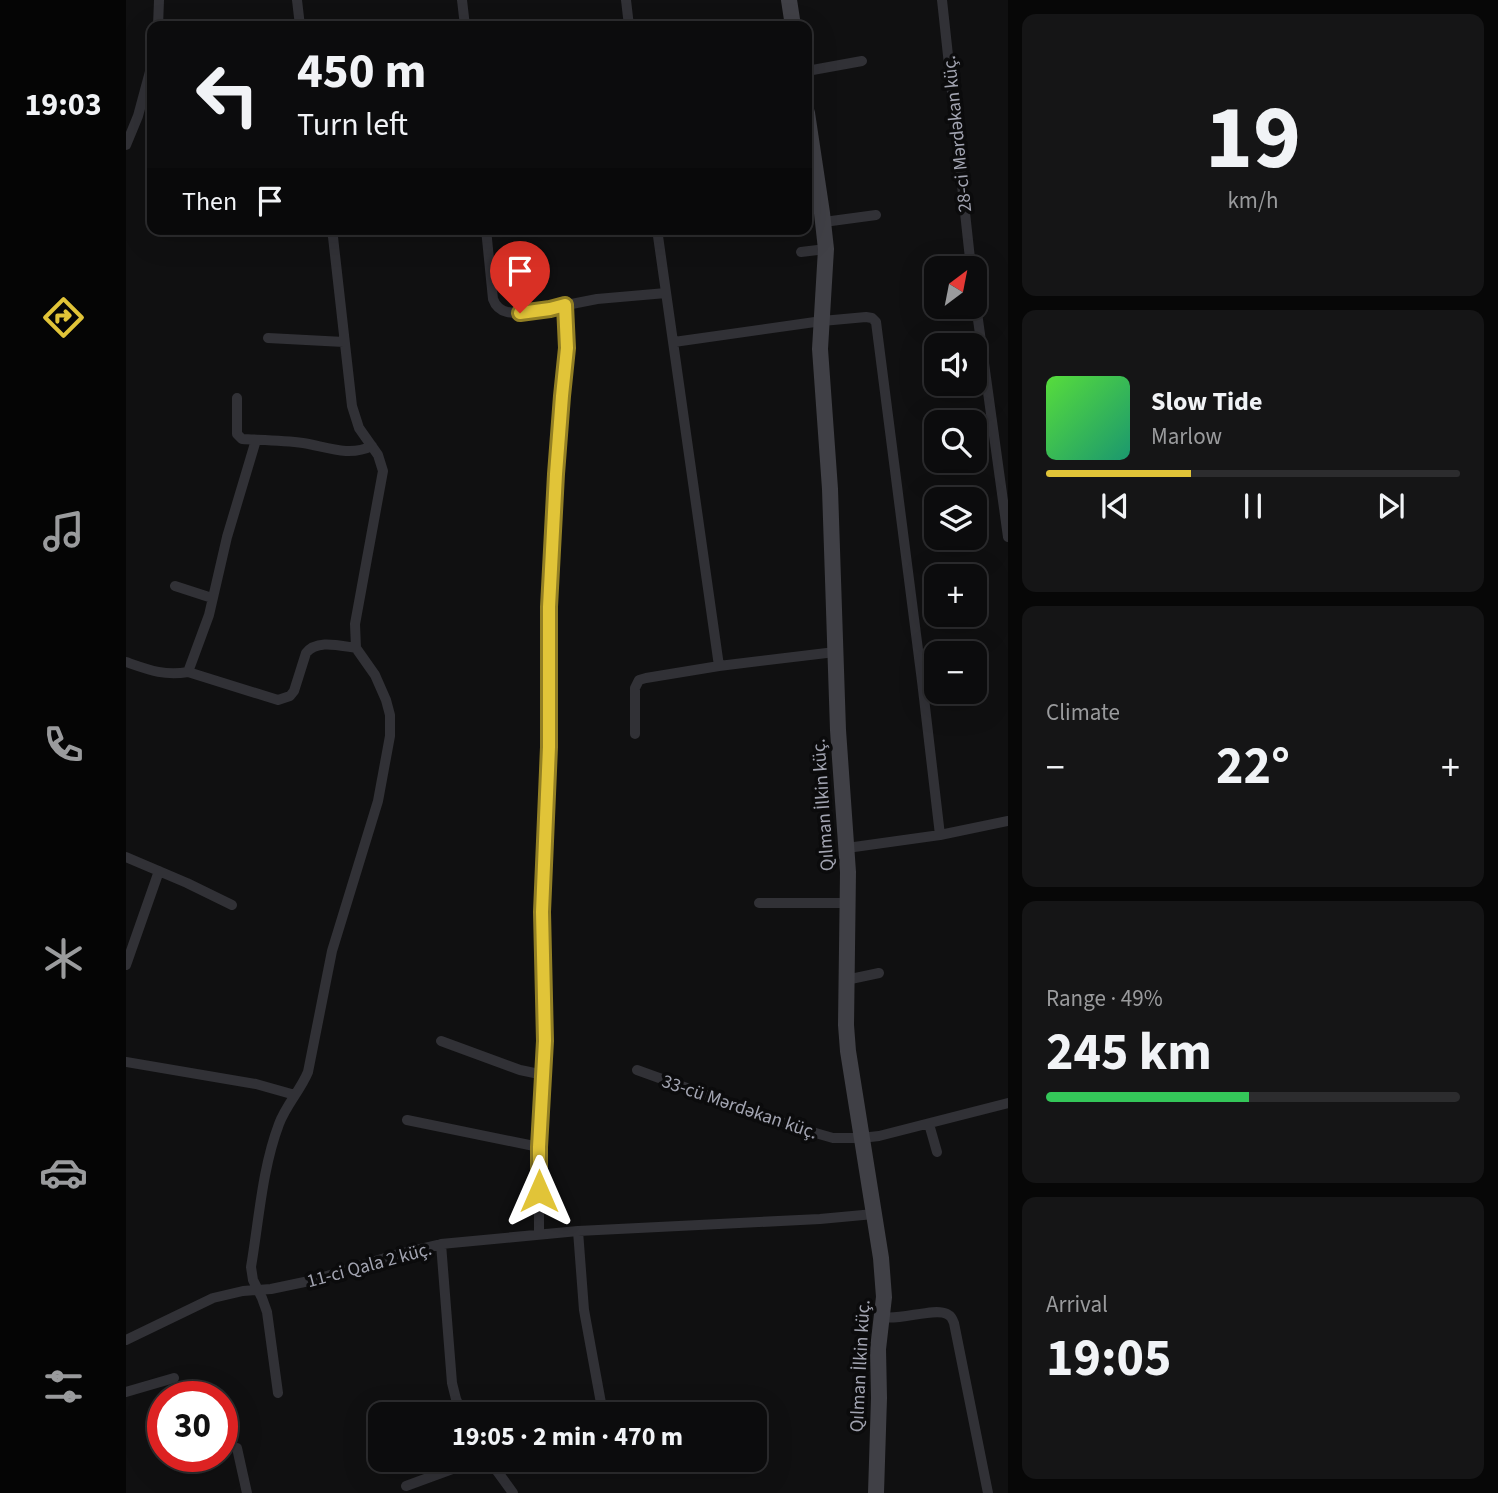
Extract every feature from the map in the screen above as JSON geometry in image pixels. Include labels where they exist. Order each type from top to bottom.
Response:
[{"type":"street","points":[[158,21],[159,0]]},
{"type":"street","points":[[297,0],[299,21]]},
{"type":"street","points":[[462,0],[464,21]]},
{"type":"street","points":[[626,0],[628,21]]},
{"type":"street","points":[[789,0],[792,21]]},
{"type":"street","name":"28-ci Mərdəkan küç.","points":[[942,0],[970,256]]},
{"type":"street","points":[[812,70],[862,61]]},
{"type":"street","points":[[126,145],[147,96]]},
{"type":"street","name":"Qılman İlkin küç.","points":[[812,145],[826,249],[820,349],[830,489],[838,730],[847,848],[848,1051],[883,1283],[878,1349],[876,1493]]},
{"type":"street","points":[[824,222],[876,215]]},
{"type":"street","points":[[278,1393],[267,1312],[253,1280],[251,1267],[268,1164],[280,1122],[308,1072],[332,951],[378,800],[390,736],[390,715],[381,686],[356,648],[355,624],[383,471],[378,454],[359,428],[352,406],[332,235]]},
{"type":"street","points":[[486,235],[493,299],[499,310],[531,312],[597,299],[666,293]]},
{"type":"street","points":[[658,235],[719,666]]},
{"type":"street","points":[[801,252],[826,249]]},
{"type":"street","points":[[539,1234],[539,1147],[545,1041],[542,912],[549,747],[549,607],[557,461],[567,348],[565,305]]},
{"type":"street","points":[[674,342],[822,321],[866,317],[876,322],[940,835]]},
{"type":"street","points":[[978,319],[1008,537]]},
{"type":"street","points":[[268,338],[344,342]]},
{"type":"street","points":[[237,398],[237,434],[242,439],[302,443],[351,452],[360,452],[372,446]]},
{"type":"street","points":[[188,672],[209,615],[227,537],[256,440]]},
{"type":"street","points":[[175,586],[212,598]]},
{"type":"street","points":[[126,662],[153,672],[188,672],[278,700],[285,699],[294,691],[310,648],[318,644],[356,648]]},
{"type":"street","points":[[635,734],[635,688],[639,680],[719,666],[835,653]]},
{"type":"street","points":[[847,848],[940,835],[1008,821]]},
{"type":"street","points":[[126,857],[232,905]]},
{"type":"street","points":[[126,965],[159,871]]},
{"type":"street","points":[[758,903],[848,903]]},
{"type":"street","points":[[846,980],[878,973]]},
{"type":"street","points":[[441,1041],[520,1070],[544,1075]]},
{"type":"street","points":[[126,1062],[256,1084],[295,1095]]},
{"type":"street","name":"33-cü Mərdəkan küç.","points":[[637,1070],[798,1128],[834,1138],[880,1136],[1008,1103]]},
{"type":"street","points":[[407,1120],[539,1147]]},
{"type":"street","points":[[929,1124],[937,1152]]},
{"type":"street","name":"11-ci Qala 2 küç.","points":[[126,1340],[213,1298],[314,1280],[397,1254],[442,1244],[578,1231],[874,1214]]},
{"type":"street","points":[[578,1231],[584,1310],[601,1402]]},
{"type":"street","points":[[442,1244],[452,1383],[457,1402]]},
{"type":"street","points":[[882,1317],[901,1318],[937,1311],[951,1316],[988,1493]]},
{"type":"street","points":[[126,1392],[174,1378]]},
{"type":"street","points":[[238,1452],[247,1493]]},
{"type":"street","points":[[407,1486],[445,1472]]},
{"type":"street","points":[[498,1472],[513,1493]]},
{"type":"route","points":[[520,313],[565,305],[567,331],[549,607],[549,747],[542,912],[545,1041],[539,1191]]}]
